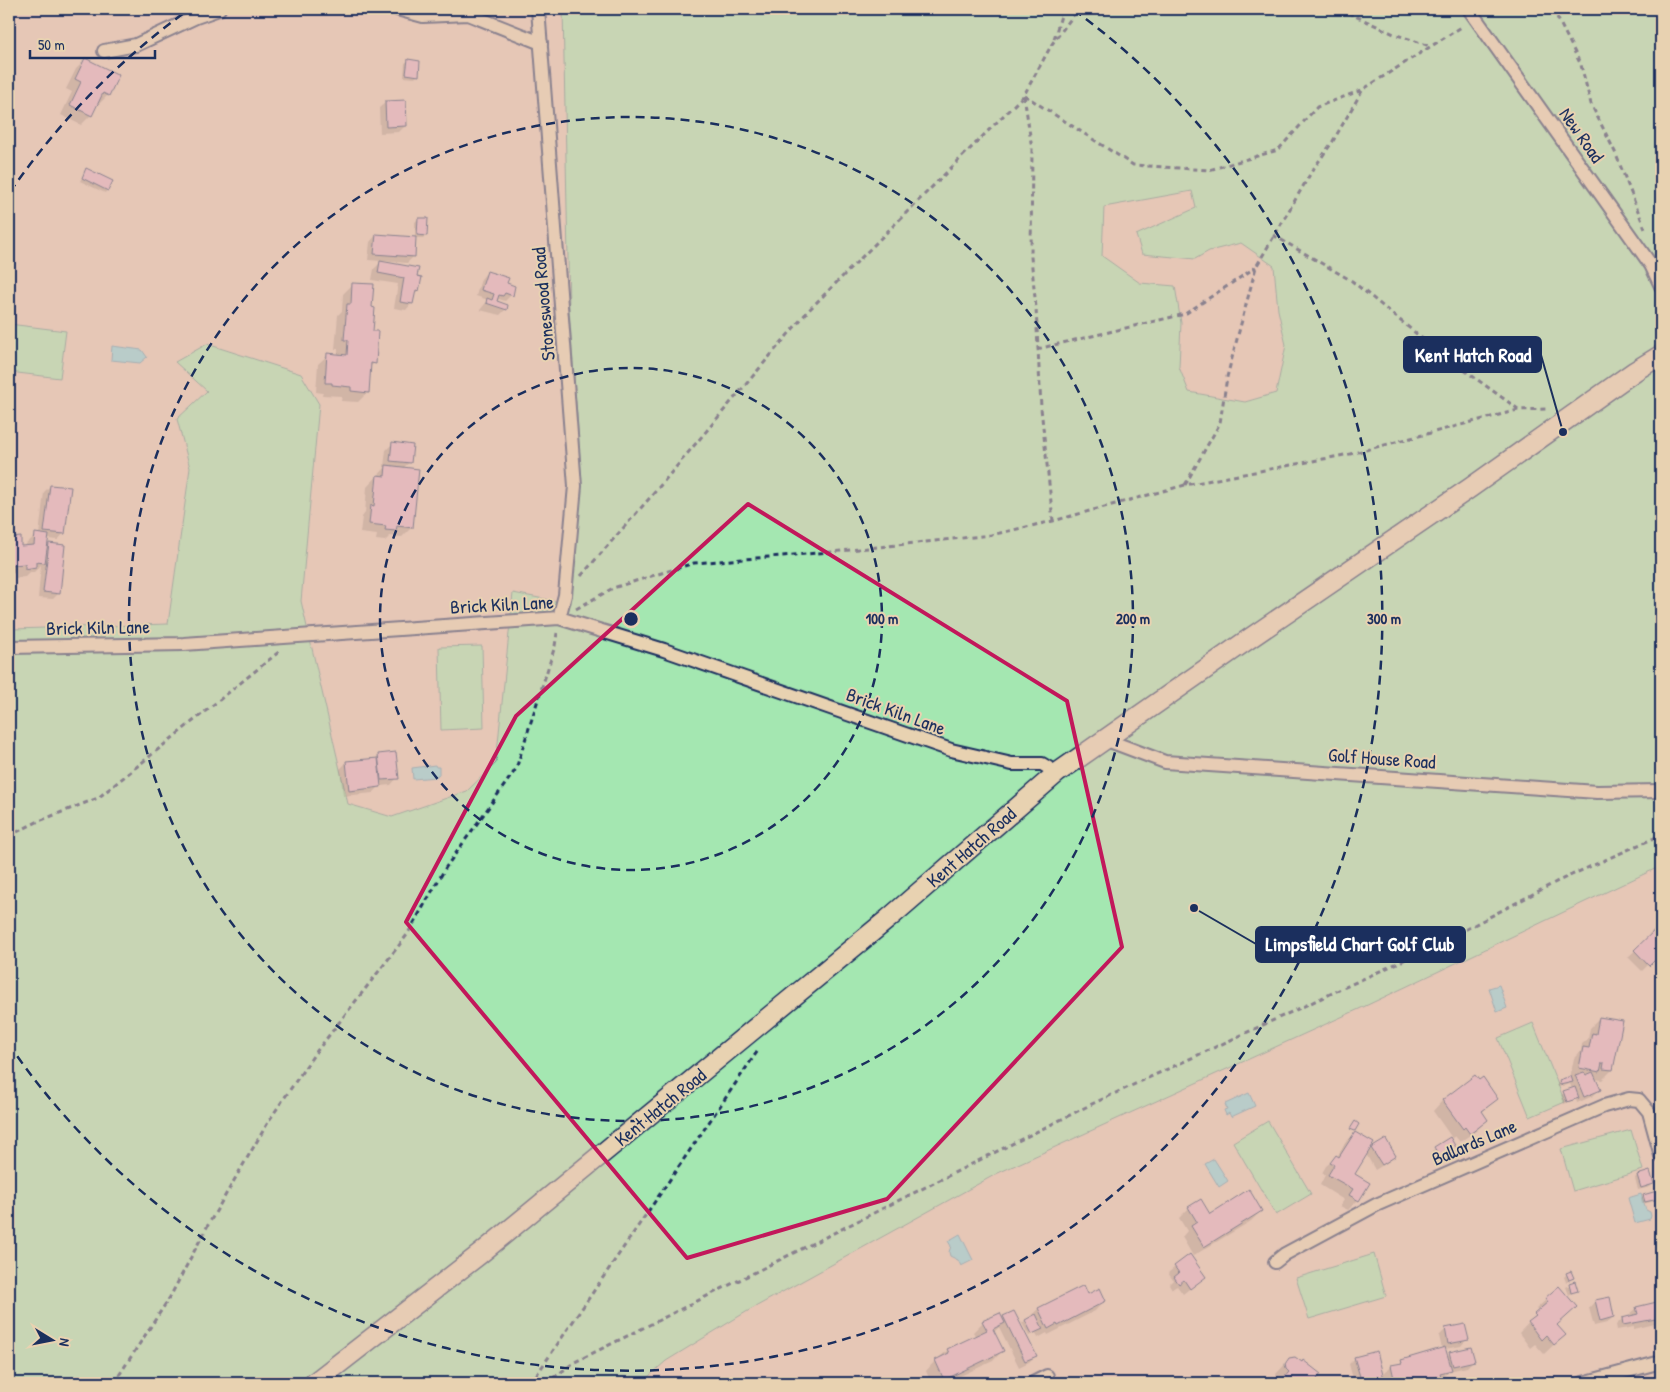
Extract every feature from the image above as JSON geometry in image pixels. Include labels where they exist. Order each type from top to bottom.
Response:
[{"type":"main road","name":"Kent Hatch Road","points":[[314,1383],[516,1225],[888,919],[1057,773],[1463,493],[1574,413],[1661,355]]},
{"type":"street","points":[[104,51],[136,45],[196,17],[219,9]]},
{"type":"street","points":[[397,9],[423,16],[468,14],[541,43]]},
{"type":"street","name":"Stoneswood Road","points":[[538,9],[576,486],[565,595],[559,618]]},
{"type":"street","name":"New Road","points":[[1472,13],[1651,265],[1661,286]]},
{"type":"street","name":"Brick Kiln Lane","points":[[11,647],[184,644],[559,618],[664,650],[951,750],[1012,764],[1042,764],[1057,773]]},
{"type":"street","points":[[9,660],[11,647]]},
{"type":"street","name":"Golf House Road","points":[[1104,739],[1165,762],[1597,792],[1661,791]]},
{"type":"street","name":"Ballards Lane","points":[[1275,1262],[1285,1254],[1376,1205],[1604,1106],[1629,1099],[1639,1100],[1649,1112],[1661,1156]]},
{"type":"street","points":[[1583,1383],[1661,1362]]},
{"type":"street","points":[[1033,1383],[1047,1376]]},
{"type":"path","points":[[1052,44],[1063,9]]},
{"type":"path","points":[[565,595],[808,311],[1024,95],[1052,44],[1078,9]]},
{"type":"path","points":[[1340,9],[1394,34],[1431,46]]},
{"type":"path","points":[[1553,9],[1581,65],[1591,104],[1615,152],[1648,237]]},
{"type":"path","points":[[1024,95],[1134,165],[1209,170],[1278,150],[1317,107],[1362,90],[1431,46],[1472,13]]},
{"type":"path","points":[[1185,485],[1220,423],[1227,377],[1256,267],[1312,171],[1334,141],[1362,90]]},
{"type":"path","points":[[1024,95],[1032,149],[1031,257],[1053,521]]},
{"type":"path","points":[[1273,236],[1352,281],[1435,349],[1518,410]]},
{"type":"path","points":[[1038,349],[1184,314],[1256,267]]},
{"type":"path","points":[[114,1383],[170,1297],[208,1225],[270,1119],[313,1056],[407,935],[446,867],[516,769],[554,646],[559,618],[613,588],[694,562],[831,552],[982,536],[1053,521],[1185,485],[1350,454],[1518,410],[1564,409],[1574,413]]},
{"type":"path","points":[[9,836],[39,821],[98,798],[300,635]]},
{"type":"path","points":[[546,1383],[575,1362],[1094,1103],[1430,948],[1558,881],[1661,835]]},
{"type":"path","points":[[531,1383],[763,1043]]},
{"type":"highlighted area","points":[[748,504],[1067,701],[1122,947],[887,1199],[687,1258],[406,922],[516,716]]},
{"type":"green space","points":[[563,9],[1661,9],[1661,866],[1359,1009],[998,1173],[746,1312],[666,1361],[641,1383],[9,1383],[9,650],[14,629],[168,624],[190,468],[177,419],[207,391],[175,362],[207,344],[301,374],[319,404],[301,601],[348,804],[392,817],[467,791],[496,763],[513,593],[571,604],[581,470],[569,308]],"holes":[[[1192,191],[1196,208],[1136,235],[1142,254],[1195,259],[1209,251],[1241,243],[1274,266],[1278,310],[1286,345],[1276,393],[1245,402],[1189,392],[1179,367],[1181,323],[1175,286],[1140,283],[1102,256],[1104,207]]]},
{"type":"green space","points":[[9,324],[66,331],[60,378],[9,372]]},
{"type":"green space","points":[[482,646],[484,728],[441,730],[439,647]]},
{"type":"green space","points":[[1533,1023],[1565,1102],[1530,1117],[1498,1038]]},
{"type":"green space","points":[[1268,1121],[1311,1194],[1276,1215],[1233,1142]]},
{"type":"green space","points":[[1631,1130],[1643,1170],[1573,1191],[1561,1149]]},
{"type":"green space","points":[[1374,1254],[1386,1296],[1309,1319],[1296,1278]]},
{"type":"water","points":[[112,346],[142,350],[147,357],[140,363],[111,360]]},
{"type":"water","points":[[435,765],[439,767],[439,775],[437,777],[413,779],[412,768]]},
{"type":"water","points":[[1499,985],[1507,1008],[1497,1012],[1489,988]]},
{"type":"water","points":[[1249,1093],[1255,1106],[1231,1117],[1229,1113],[1226,1115],[1224,1110],[1227,1109],[1225,1104]]},
{"type":"water","points":[[1214,1159],[1228,1181],[1219,1187],[1205,1164]]},
{"type":"water","points":[[1641,1194],[1646,1210],[1650,1212],[1651,1216],[1650,1219],[1635,1223],[1628,1198]]},
{"type":"water","points":[[960,1234],[973,1260],[961,1266],[958,1260],[950,1256],[951,1246],[948,1241]]},
{"type":"building","points":[[85,58],[119,75],[109,96],[103,93],[92,116],[70,105],[81,82],[75,79]]},
{"type":"building","points":[[408,59],[420,61],[419,76],[406,74]]},
{"type":"building","points":[[406,100],[407,126],[386,127],[385,101]]},
{"type":"building","points":[[86,168],[113,181],[108,191],[82,178]]},
{"type":"building","points":[[418,218],[428,218],[427,236],[417,235]]},
{"type":"building","points":[[376,234],[416,237],[415,257],[374,254]]},
{"type":"building","points":[[380,261],[419,268],[417,276],[422,277],[419,291],[416,290],[413,304],[400,302],[404,278],[378,273]]},
{"type":"building","points":[[487,271],[509,278],[507,283],[515,286],[513,296],[505,293],[503,296],[499,295],[497,301],[508,305],[507,310],[486,303],[487,298],[492,300],[494,294],[481,290]]},
{"type":"building","points":[[352,283],[374,284],[372,307],[375,308],[373,331],[378,331],[376,364],[371,363],[369,393],[351,391],[351,387],[325,383],[327,353],[347,355],[348,340],[344,340],[347,304],[351,304]]},
{"type":"building","points":[[392,442],[413,445],[411,463],[390,461]]},
{"type":"building","points":[[386,465],[419,469],[413,528],[397,526],[396,531],[385,530],[386,526],[369,524],[371,505],[374,506],[377,475],[385,476]]},
{"type":"building","points":[[50,485],[71,487],[65,534],[44,532]]},
{"type":"building","points":[[35,533],[49,535],[45,563],[36,562],[36,567],[25,569],[25,564],[12,565],[12,570],[9,570],[11,538],[21,537],[21,546],[34,545]]},
{"type":"building","points":[[49,543],[65,545],[60,594],[43,592]]},
{"type":"building","points":[[396,752],[399,779],[381,780],[378,754]]},
{"type":"building","points":[[378,758],[381,787],[349,791],[346,761]]},
{"type":"building","points":[[1661,920],[1661,954],[1649,966],[1634,950],[1656,929],[1654,927]]},
{"type":"building","points":[[1599,1017],[1623,1021],[1613,1070],[1603,1069],[1604,1063],[1602,1063],[1600,1072],[1579,1068],[1583,1047],[1589,1048],[1592,1033],[1596,1034]]},
{"type":"building","points":[[1584,1072],[1586,1075],[1593,1072],[1601,1090],[1584,1097],[1575,1075]]},
{"type":"building","points":[[1475,1075],[1479,1080],[1483,1077],[1498,1099],[1482,1111],[1488,1120],[1470,1134],[1465,1127],[1463,1129],[1442,1100]]},
{"type":"building","points":[[1571,1076],[1573,1082],[1560,1085],[1559,1080]]},
{"type":"building","points":[[1575,1087],[1579,1098],[1567,1102],[1563,1091]]},
{"type":"building","points":[[1355,1121],[1359,1124],[1355,1131],[1350,1129]]},
{"type":"building","points":[[1355,1132],[1374,1143],[1355,1174],[1370,1183],[1359,1201],[1349,1195],[1353,1189],[1328,1175],[1334,1165],[1330,1163],[1336,1155],[1339,1157]]},
{"type":"building","points":[[1450,1137],[1457,1149],[1441,1159],[1434,1147]]},
{"type":"building","points":[[1386,1139],[1396,1156],[1382,1165],[1371,1148]]},
{"type":"building","points":[[1650,1171],[1654,1184],[1641,1188],[1637,1175]]},
{"type":"building","points":[[1249,1189],[1262,1211],[1204,1247],[1191,1226],[1197,1222],[1188,1207],[1201,1199],[1210,1214]]},
{"type":"building","points":[[1657,1191],[1658,1199],[1645,1202],[1643,1195]]},
{"type":"building","points":[[1190,1254],[1206,1277],[1190,1289],[1184,1280],[1179,1284],[1174,1277],[1179,1273],[1174,1266]]},
{"type":"building","points":[[1571,1271],[1574,1278],[1569,1280],[1566,1273]]},
{"type":"building","points":[[1575,1281],[1578,1291],[1571,1293],[1569,1283]]},
{"type":"building","points":[[1084,1285],[1088,1294],[1100,1288],[1106,1301],[1058,1326],[1057,1324],[1048,1329],[1038,1308]]},
{"type":"building","points":[[1559,1286],[1577,1307],[1557,1325],[1566,1335],[1554,1345],[1546,1335],[1541,1340],[1528,1322],[1548,1302],[1545,1298]]},
{"type":"building","points":[[1610,1297],[1614,1317],[1600,1321],[1595,1300]]},
{"type":"building","points":[[1661,1301],[1661,1318],[1623,1325],[1622,1318],[1638,1314],[1636,1307]]},
{"type":"building","points":[[1014,1311],[1037,1356],[1025,1361],[1003,1316]]},
{"type":"building","points":[[1000,1313],[1005,1323],[993,1329],[1004,1351],[944,1380],[935,1360],[949,1353],[947,1349],[987,1330],[982,1321]]},
{"type":"building","points":[[1036,1314],[1043,1329],[1032,1334],[1025,1320]]},
{"type":"building","points":[[1465,1324],[1469,1340],[1448,1344],[1445,1328]]},
{"type":"building","points":[[1445,1347],[1452,1370],[1440,1373],[1441,1376],[1413,1383],[1395,1383],[1391,1365],[1402,1363],[1401,1360]]},
{"type":"building","points":[[1471,1347],[1475,1361],[1453,1366],[1449,1352]]},
{"type":"building","points":[[1377,1351],[1385,1383],[1362,1383],[1354,1357]]},
{"type":"building","points":[[1295,1357],[1302,1362],[1303,1360],[1321,1374],[1314,1383],[1284,1383],[1282,1380],[1289,1372],[1285,1364],[1289,1358]]},
{"type":"building","points":[[1191,1378],[1194,1383],[1181,1383]]},
{"type":"place","name":"Kent Hatch Road","points":[[1563,432]]},
{"type":"place","name":"Limpsfield Chart Golf Club","points":[[1194,908]]}]
